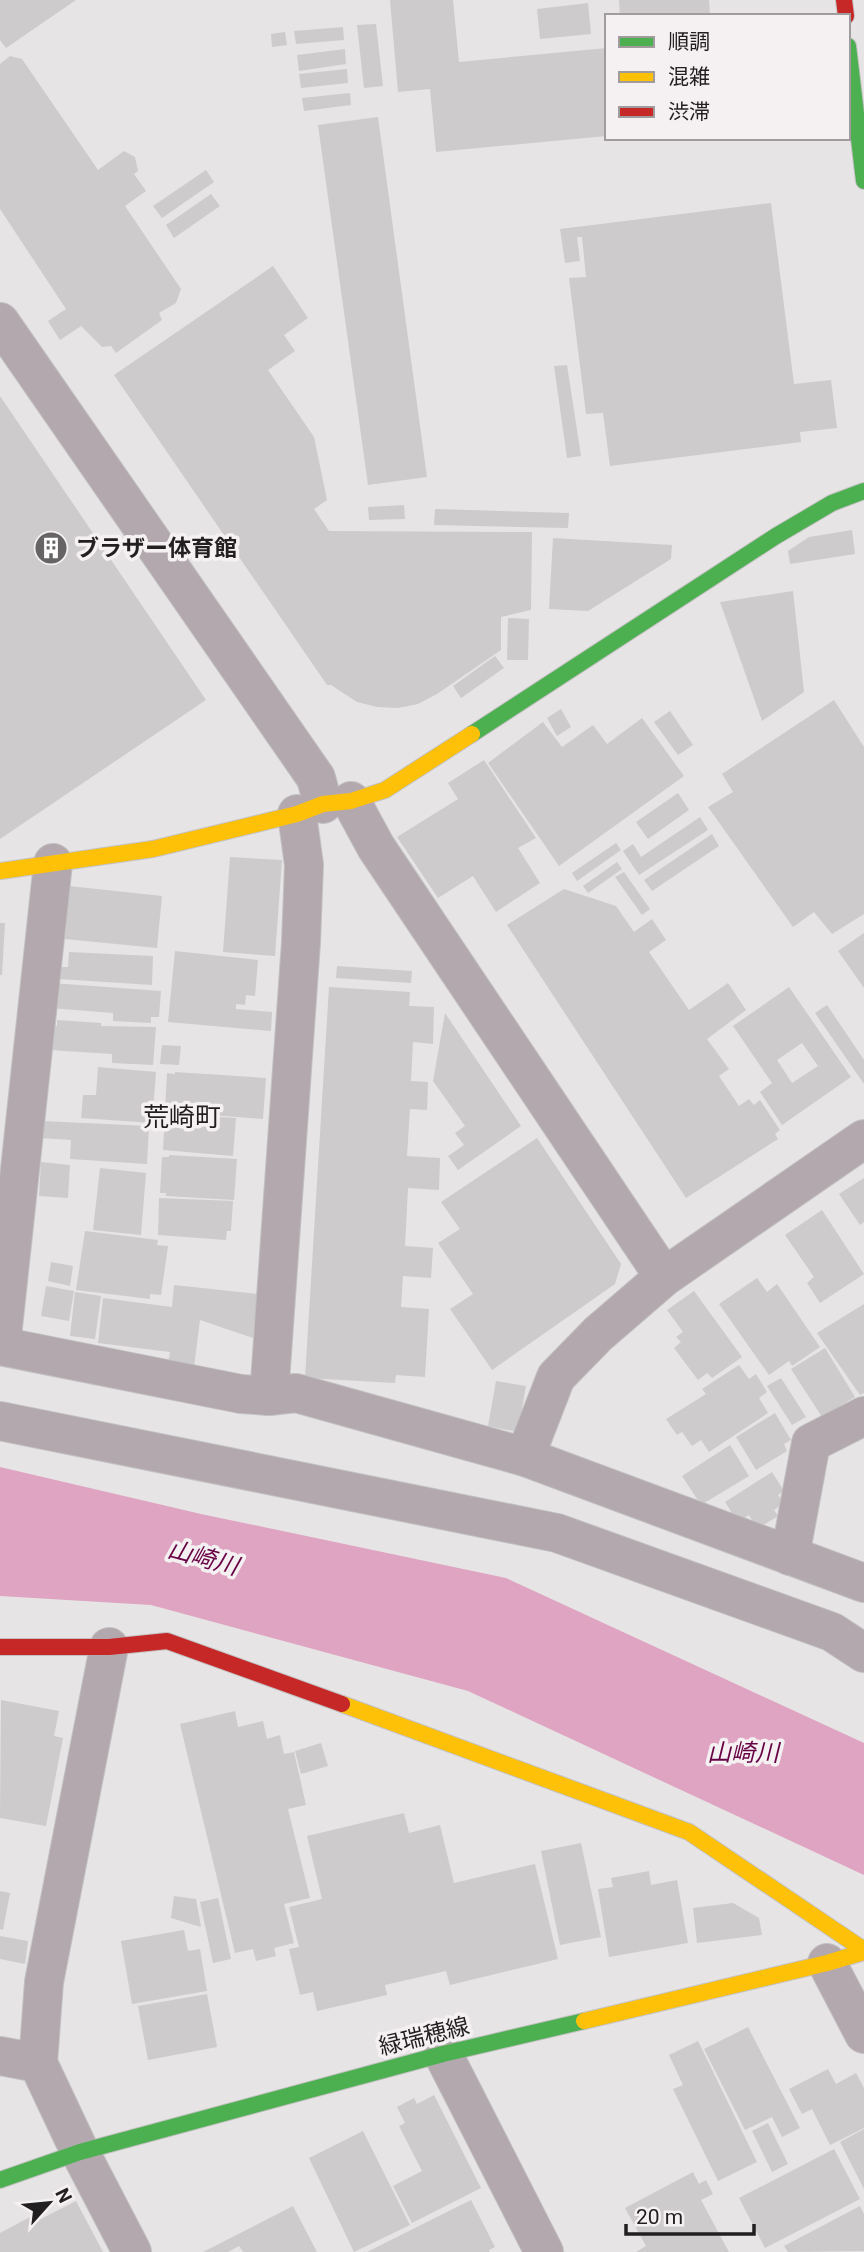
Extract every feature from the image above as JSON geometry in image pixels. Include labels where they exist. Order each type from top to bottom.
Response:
[{"type":"street","points":[[850,63],[864,181]]},
{"type":"street","points":[[0,322],[316,778],[324,806],[304,865],[269,1396]]},
{"type":"street","points":[[0,871],[153,849],[385,790],[776,536],[832,503],[864,491]]},
{"type":"street","points":[[324,806],[376,847],[664,1277]]},
{"type":"street","points":[[53,863],[1,1346],[241,1394],[269,1396],[296,1393],[525,1457],[864,1583]]},
{"type":"street","points":[[525,1457],[556,1377],[598,1334],[664,1277],[864,1139]]},
{"type":"street","points":[[790,1556],[811,1443],[864,1416]]},
{"type":"street","points":[[0,1421],[557,1533],[832,1632],[864,1653]]},
{"type":"street","points":[[0,1647],[108,1647],[167,1641],[689,1832],[864,1951]]},
{"type":"street","points":[[108,1647],[44,1982],[38,2063],[132,2252]]},
{"type":"street","name":"緑瑞穂線","points":[[0,2180],[80,2152],[443,2054],[827,1963],[864,1951]]},
{"type":"street","points":[[827,1963],[864,2034]]},
{"type":"street","points":[[443,2054],[544,2252]]},
{"type":"street","points":[[0,2056],[38,2063]]},
{"type":"water","name":"山崎川","points":[[0,1467],[201,1514],[506,1578],[864,1743],[864,1875],[468,1691],[151,1605],[0,1596]]},
{"type":"building","points":[[0,0],[76,0],[6,48],[0,40]]},
{"type":"building","points":[[390,0],[453,0],[459,62],[605,48],[605,136],[436,152],[430,89],[398,92]]},
{"type":"building","points":[[619,0],[709,0],[710,14],[620,14]]},
{"type":"building","points":[[588,3],[591,34],[540,39],[537,9]]},
{"type":"building","points":[[376,24],[383,86],[364,88],[357,25]]},
{"type":"building","points":[[343,27],[344,40],[296,44],[294,31]]},
{"type":"building","points":[[285,32],[287,45],[272,47],[271,34]]},
{"type":"building","points":[[345,49],[346,64],[299,71],[297,55]]},
{"type":"building","points":[[10,56],[22,59],[98,170],[124,151],[135,157],[138,171],[134,174],[146,191],[125,206],[181,289],[176,303],[159,313],[162,320],[116,353],[111,346],[102,347],[81,326],[60,340],[48,321],[66,309],[0,209],[0,64]]},
{"type":"building","points":[[347,69],[348,83],[301,88],[299,74]]},
{"type":"building","points":[[350,93],[351,105],[304,111],[302,98]]},
{"type":"building","points":[[378,117],[427,477],[368,485],[318,125]]},
{"type":"building","points":[[206,170],[214,182],[162,218],[153,206]]},
{"type":"building","points":[[211,194],[220,206],[174,238],[166,225]]},
{"type":"building","points":[[771,203],[794,384],[831,380],[837,428],[800,432],[801,442],[610,466],[603,413],[586,414],[569,278],[586,277],[582,237],[577,237],[580,261],[565,263],[560,229]]},
{"type":"building","points":[[273,266],[308,318],[284,335],[295,351],[268,370],[314,437],[327,500],[314,509],[329,531],[532,532],[531,610],[501,617],[501,650],[418,704],[398,708],[377,707],[357,702],[327,685],[114,375]]},
{"type":"building","points":[[567,365],[581,456],[567,458],[554,366]]},
{"type":"building","name":"ブラザー体育館","points":[[0,396],[206,700],[0,839]]},
{"type":"building","points":[[404,505],[405,519],[369,520],[368,507]]},
{"type":"building","points":[[435,509],[569,513],[568,528],[434,525]]},
{"type":"building","points":[[852,530],[855,554],[790,564],[788,551],[809,537]]},
{"type":"building","points":[[553,538],[672,545],[671,559],[588,611],[549,609]]},
{"type":"building","points":[[793,591],[804,692],[762,721],[720,602]]},
{"type":"building","points":[[508,618],[529,619],[528,660],[507,660]]},
{"type":"building","points":[[495,656],[504,668],[461,698],[453,686]]},
{"type":"building","points":[[834,700],[864,747],[864,914],[832,934],[814,912],[793,927],[708,807],[733,792],[722,774]]},
{"type":"building","points":[[561,709],[571,727],[557,736],[547,718]]},
{"type":"building","points":[[670,711],[693,745],[678,755],[654,722]]},
{"type":"building","points":[[642,718],[684,776],[559,866],[488,763],[543,722],[562,747],[593,725],[607,744]]},
{"type":"building","points":[[484,760],[536,838],[518,848],[540,883],[496,912],[473,876],[438,898],[397,837],[458,799],[448,783]]},
{"type":"building","points":[[678,793],[689,810],[648,839],[636,822]]},
{"type":"building","points":[[700,817],[708,830],[639,875],[623,851],[633,844],[641,857]]},
{"type":"building","points":[[712,834],[719,846],[652,891],[644,880]]},
{"type":"building","points":[[616,843],[621,850],[577,881],[572,873]]},
{"type":"building","points":[[230,857],[282,860],[275,956],[223,952]]},
{"type":"building","points":[[617,862],[622,869],[588,893],[583,886]]},
{"type":"building","points":[[624,872],[650,909],[642,915],[615,877]]},
{"type":"building","points":[[69,886],[162,896],[157,948],[65,939]]},
{"type":"building","points":[[564,889],[616,906],[634,932],[652,919],[666,940],[649,952],[689,1010],[728,983],[746,1010],[707,1039],[729,1069],[719,1076],[739,1106],[749,1099],[754,1105],[760,1100],[780,1130],[775,1134],[778,1139],[686,1198],[507,925]]},
{"type":"building","points":[[0,923],[5,923],[2,975],[0,975]]},
{"type":"building","points":[[864,933],[864,988],[838,951]]},
{"type":"building","points":[[175,951],[258,960],[255,996],[246,995],[245,1005],[236,1004],[236,1009],[272,1012],[271,1031],[168,1022]]},
{"type":"building","points":[[69,952],[153,956],[152,985],[59,979],[59,967],[68,967]]},
{"type":"building","points":[[337,966],[412,971],[411,983],[336,978]]},
{"type":"building","points":[[52,983],[161,991],[159,1017],[151,1017],[151,1023],[113,1021],[113,1013],[50,1008]]},
{"type":"building","points":[[329,987],[410,992],[409,1006],[434,1007],[433,1044],[413,1042],[411,1081],[428,1082],[427,1110],[410,1109],[407,1156],[440,1158],[439,1190],[408,1188],[405,1246],[433,1248],[431,1278],[403,1276],[401,1307],[429,1309],[425,1377],[396,1375],[395,1383],[305,1378]]},
{"type":"building","points":[[789,987],[851,1077],[782,1125],[760,1092],[772,1083],[733,1026]],"holes":[[[802,1043],[818,1066],[792,1083],[777,1060]]]},
{"type":"building","points":[[827,1005],[864,1060],[864,1084],[815,1013]]},
{"type":"building","points":[[445,1013],[521,1126],[458,1170],[448,1156],[464,1145],[455,1133],[465,1126],[433,1081]]},
{"type":"building","points":[[57,1020],[101,1023],[101,1026],[156,1027],[153,1065],[112,1063],[112,1054],[49,1050],[47,1025],[57,1026]]},
{"type":"building","points":[[162,1045],[181,1046],[179,1065],[160,1064]]},
{"type":"building","points":[[98,1067],[156,1072],[152,1123],[81,1118],[83,1095],[96,1095]]},
{"type":"building","points":[[167,1073],[266,1078],[263,1119],[165,1110]]},
{"type":"building","points":[[165,1115],[236,1118],[233,1156],[163,1150]]},
{"type":"building","points":[[42,1121],[149,1126],[147,1164],[70,1159],[71,1140],[40,1138]]},
{"type":"building","points":[[537,1138],[621,1264],[615,1284],[492,1370],[450,1309],[473,1294],[438,1243],[460,1229],[441,1202]]},
{"type":"building","points":[[169,1155],[237,1159],[234,1200],[166,1196],[166,1193],[160,1193],[162,1157]]},
{"type":"building","points":[[41,1162],[70,1165],[68,1198],[39,1196]]},
{"type":"building","points":[[100,1168],[146,1173],[141,1235],[93,1230]]},
{"type":"building","points":[[864,1178],[864,1222],[860,1225],[839,1194]]},
{"type":"building","points":[[159,1198],[233,1201],[231,1231],[227,1231],[226,1240],[158,1235]]},
{"type":"building","points":[[822,1210],[864,1274],[820,1303],[807,1283],[814,1277],[785,1235]]},
{"type":"building","points":[[85,1231],[158,1240],[157,1245],[168,1246],[161,1295],[150,1294],[150,1299],[76,1290]]},
{"type":"building","points":[[51,1262],[73,1266],[70,1286],[48,1281]]},
{"type":"building","points":[[757,1278],[767,1292],[777,1284],[820,1347],[792,1366],[789,1361],[769,1375],[719,1304]]},
{"type":"building","points":[[174,1285],[258,1294],[253,1338],[200,1320],[194,1367],[168,1363],[170,1352],[98,1343],[103,1298],[172,1307]]},
{"type":"building","points":[[46,1286],[74,1291],[69,1321],[41,1316]]},
{"type":"building","points":[[694,1291],[742,1357],[712,1378],[707,1373],[698,1380],[674,1348],[681,1342],[676,1337],[683,1332],[667,1310]]},
{"type":"building","points":[[75,1292],[101,1296],[95,1339],[70,1336]]},
{"type":"building","points":[[864,1304],[864,1393],[860,1395],[817,1333]]},
{"type":"building","points":[[825,1348],[855,1397],[822,1417],[791,1369]]},
{"type":"building","points":[[739,1365],[749,1379],[756,1374],[767,1392],[759,1398],[768,1413],[709,1452],[701,1440],[692,1446],[682,1432],[677,1435],[666,1419],[706,1394],[702,1389]]},
{"type":"building","points":[[781,1378],[806,1417],[792,1425],[767,1386]]},
{"type":"building","points":[[496,1381],[526,1386],[518,1432],[488,1426]]},
{"type":"building","points":[[775,1413],[791,1440],[784,1444],[787,1451],[756,1470],[736,1437]]},
{"type":"building","points":[[730,1445],[749,1476],[701,1505],[682,1476]]},
{"type":"building","points":[[772,1472],[784,1491],[778,1495],[784,1503],[774,1510],[778,1516],[757,1529],[749,1515],[738,1522],[725,1502]]},
{"type":"building","points":[[1,1700],[59,1711],[54,1736],[63,1738],[46,1826],[0,1818]]},
{"type":"building","points":[[235,1711],[238,1727],[263,1721],[267,1739],[280,1735],[284,1754],[294,1752],[306,1805],[288,1809],[310,1898],[284,1904],[294,1943],[274,1948],[276,1956],[256,1961],[253,1949],[235,1953],[180,1724]]},
{"type":"building","points":[[321,1743],[328,1766],[301,1774],[295,1751]]},
{"type":"building","points":[[404,1813],[409,1833],[440,1825],[454,1883],[535,1864],[558,1959],[450,1985],[446,1971],[385,1985],[387,1995],[317,2011],[313,1992],[300,1995],[289,1949],[299,1947],[289,1907],[322,1899],[307,1836]]},
{"type":"building","points":[[581,1843],[601,1937],[560,1945],[541,1851]]},
{"type":"building","points":[[649,1871],[651,1885],[677,1880],[688,1943],[609,1957],[598,1889],[613,1887],[611,1878]]},
{"type":"building","points":[[0,1891],[10,1893],[3,1930],[0,1929]]},
{"type":"building","points":[[174,1896],[196,1899],[201,1927],[171,1918]]},
{"type":"building","points":[[218,1898],[231,1959],[213,1963],[200,1902]]},
{"type":"building","points":[[733,1903],[759,1918],[762,1935],[697,1943],[693,1908]]},
{"type":"building","points":[[184,1930],[188,1951],[200,1949],[207,1991],[132,2004],[121,1941]]},
{"type":"building","points":[[0,1936],[28,1941],[25,1964],[0,1959]]},
{"type":"building","points":[[207,1994],[217,2047],[148,2060],[138,2006]]},
{"type":"building","points":[[748,2027],[800,2128],[782,2137],[772,2117],[745,2130],[704,2049]]},
{"type":"building","points":[[698,2041],[757,2162],[718,2181],[673,2089],[683,2085],[669,2055]]},
{"type":"building","points":[[828,2069],[836,2084],[856,2073],[864,2088],[864,2128],[830,2145],[812,2109],[802,2114],[789,2089]]},
{"type":"building","points":[[434,2095],[481,2188],[412,2223],[393,2186],[422,2171],[399,2126],[405,2123],[397,2107],[414,2098],[417,2104]]},
{"type":"building","points":[[768,2123],[788,2164],[772,2172],[752,2131]]},
{"type":"building","points":[[864,2129],[864,2189],[840,2142]]},
{"type":"building","points":[[363,2131],[410,2225],[354,2252],[309,2158]]},
{"type":"building","points":[[834,2149],[860,2199],[765,2248],[739,2198]]},
{"type":"building","points":[[693,2172],[699,2184],[706,2180],[713,2194],[701,2200],[729,2252],[636,2252],[646,2246],[625,2208]]},
{"type":"building","points":[[471,2200],[495,2247],[489,2250],[490,2252],[367,2252]]},
{"type":"building","points":[[76,2201],[103,2252],[0,2252],[0,2233],[32,2216],[35,2222]]},
{"type":"building","points":[[293,2206],[317,2252],[243,2252],[239,2246],[228,2252],[203,2252]]},
{"type":"building","points":[[860,2206],[864,2214],[864,2251],[788,2252],[784,2246]]},
{"type":"traffic: fast","points":[[850,63],[864,181]]},
{"type":"traffic: fast","points":[[472,734],[776,536],[832,503],[864,491]]},
{"type":"traffic: fast","points":[[0,2180],[80,2152],[443,2054],[584,2021]]},
{"type":"traffic: slow","points":[[0,871],[153,849],[297,814],[323,804],[351,801],[385,790],[472,734]]},
{"type":"traffic: slow","points":[[342,1704],[689,1832],[864,1950]]},
{"type":"traffic: slow","points":[[584,2021],[864,1952]]},
{"type":"traffic: jam","points":[[844,0],[846,14]]},
{"type":"traffic: jam","points":[[0,1647],[109,1647],[167,1641],[342,1704]]},
{"type":"place","name":"ブラザー体育館","points":[[51,548]]},
{"type":"district","name":"荒崎町","points":[[182,1117]]}]
